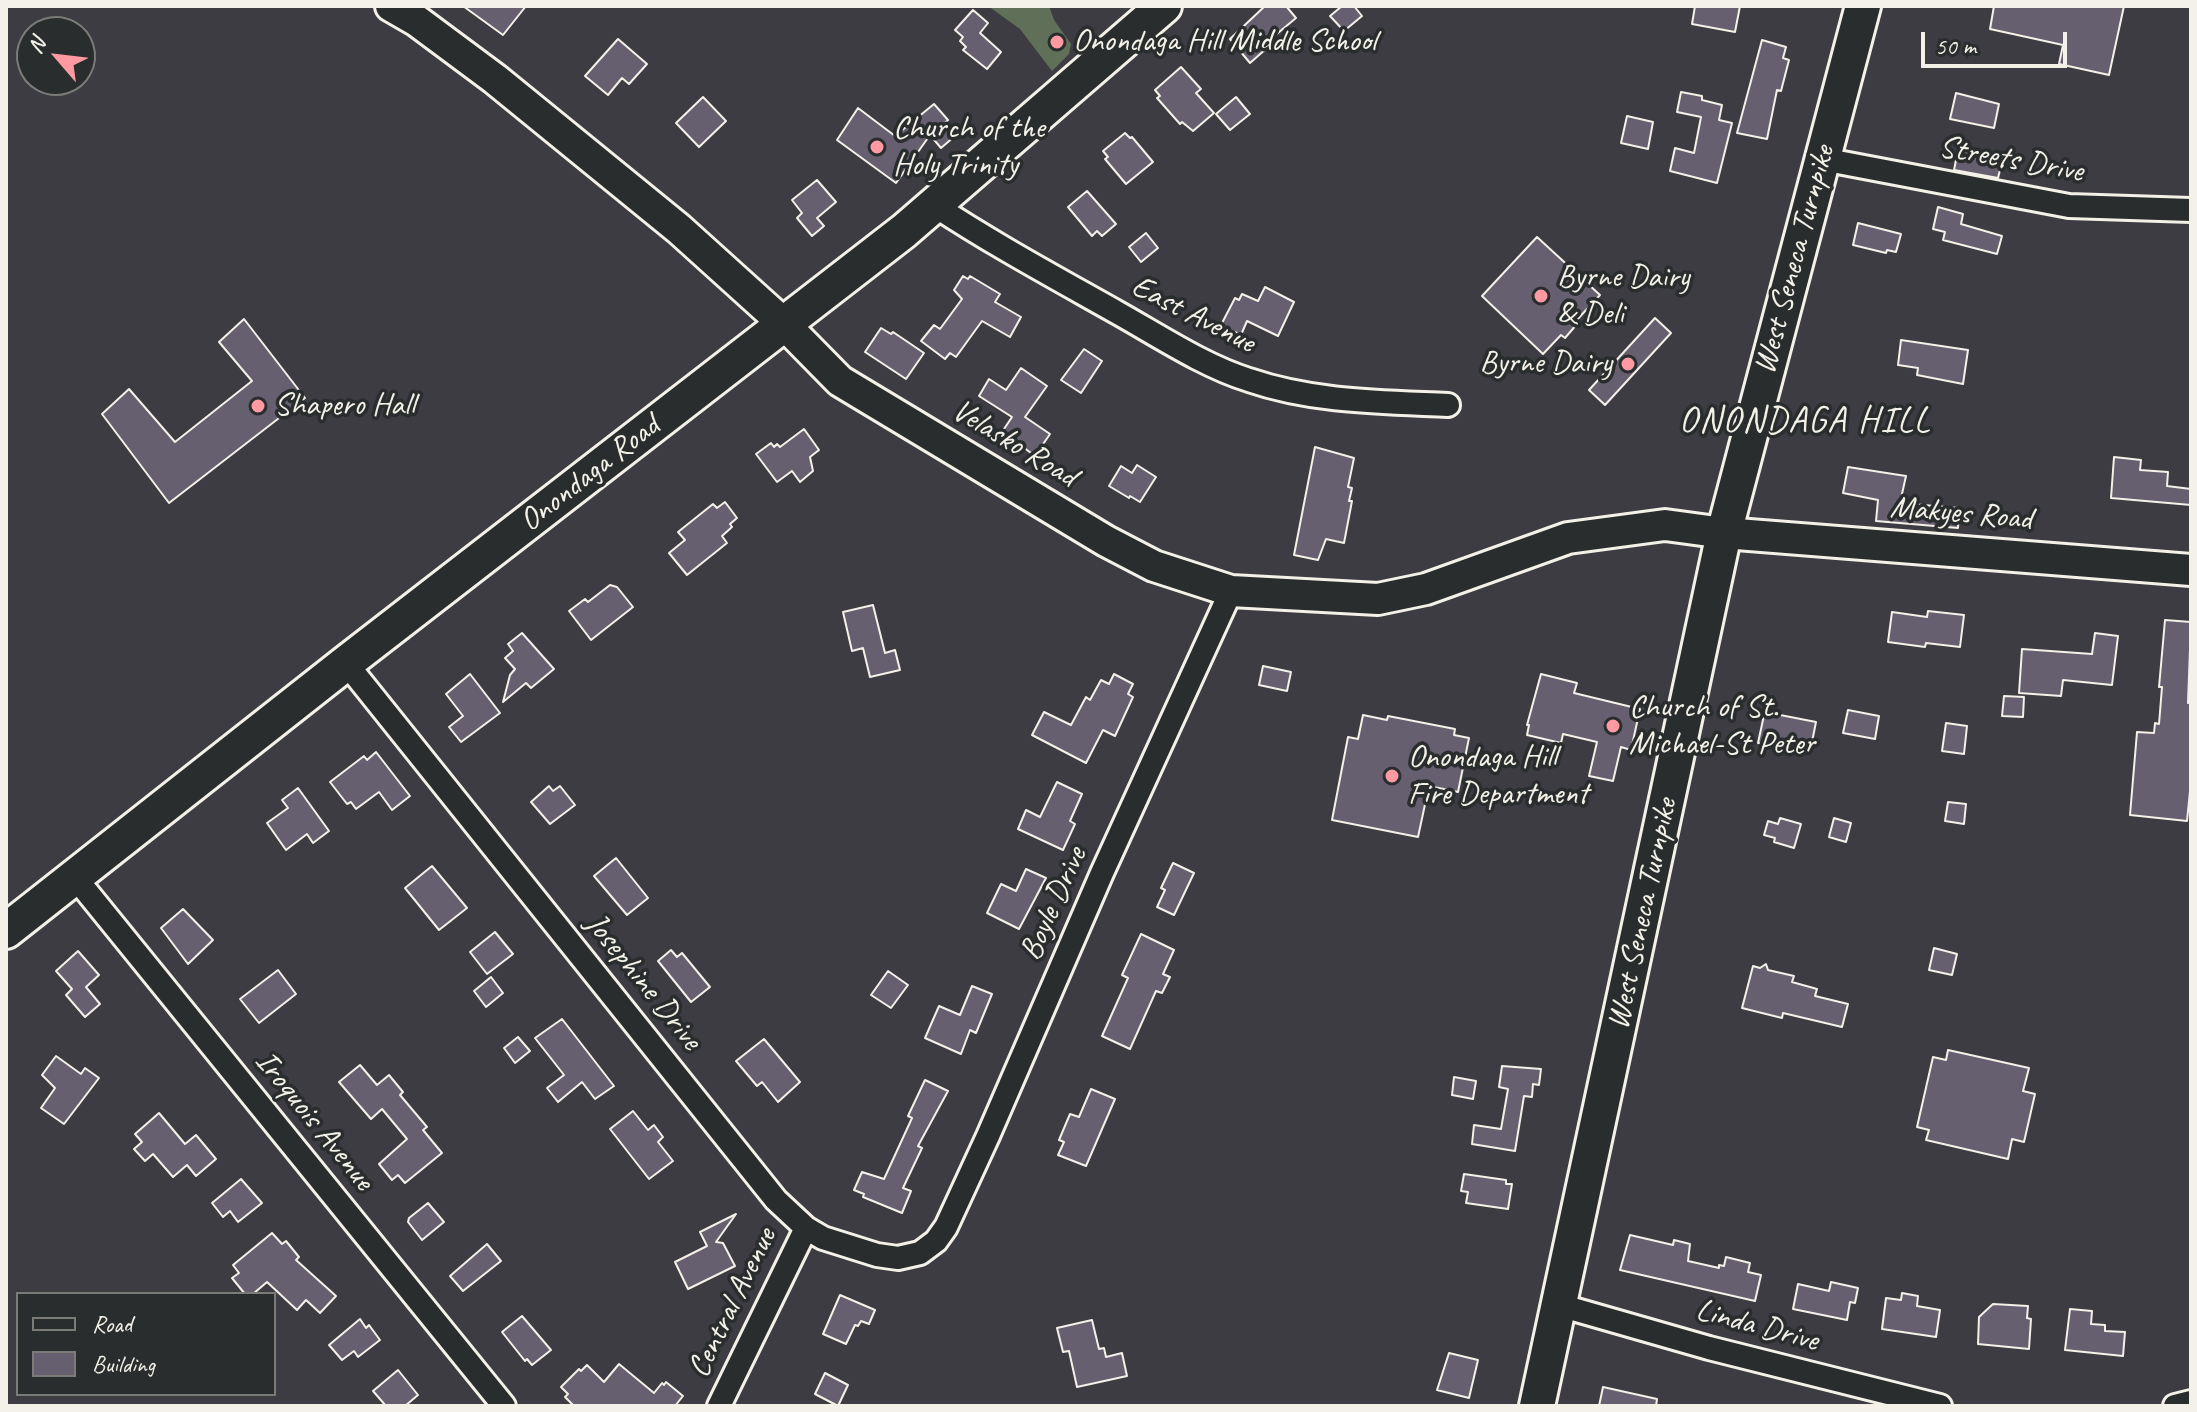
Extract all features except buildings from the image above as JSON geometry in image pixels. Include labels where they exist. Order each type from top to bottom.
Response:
[{"type":"main road","name":"Onondaga Road","points":[[6,931],[904,231],[1164,6]]},
{"type":"main road","name":"West Seneca Turnpike","points":[[1537,1406],[1724,533],[1863,6]]},
{"type":"street","name":"Velasko Road","points":[[391,6],[417,21],[495,79],[679,229],[783,323],[840,381],[1154,566],[1231,591],[1378,599],[1426,589],[1568,538],[1665,525],[1724,533]]},
{"type":"street","name":"Streets Drive","points":[[1822,159],[2069,206],[2191,210]]},
{"type":"street","name":"East Avenue","points":[[934,205],[979,235],[1165,340],[1247,380],[1332,398],[1448,405]]},
{"type":"street","name":"Makyes Road","points":[[1724,533],[2191,570]]},
{"type":"street","name":"Boyle Drive","points":[[936,1241],[946,1227],[988,1136],[1102,873],[1231,591]]},
{"type":"street","name":"Josephine Drive","points":[[346,663],[776,1200],[806,1228],[836,1242],[877,1255],[898,1258],[920,1253],[936,1241]]},
{"type":"street","name":"Iroquois Avenue","points":[[74,876],[504,1406]]},
{"type":"street","name":"Central Avenue","points":[[719,1406],[806,1228]]},
{"type":"street","name":"Linda Drive","points":[[1559,1305],[1709,1348],[1940,1406]]},
{"type":"street","points":[[2175,1406],[2191,1402]]},
{"type":"green space","points":[[988,6],[1049,6],[1054,20],[1071,44],[1069,54],[1052,71],[1020,29]]},
{"type":"place","name":"Onondaga Hill Middle School","points":[[1057,42]]},
{"type":"place","name":"Church of the Holy Trinity","points":[[877,147]]},
{"type":"place","name":"Byrne Dairy & Deli","points":[[1541,296]]},
{"type":"place","name":"Byrne Dairy","points":[[1628,364]]},
{"type":"place","name":"Shapero Hall","points":[[258,406]]},
{"type":"place","name":"Church of St. Michael-St Peter","points":[[1613,726]]},
{"type":"place","name":"Onondaga Hill Fire Department","points":[[1392,776]]},
{"type":"district","name":"ONONDAGA HILL","points":[[1805,422]]}]
